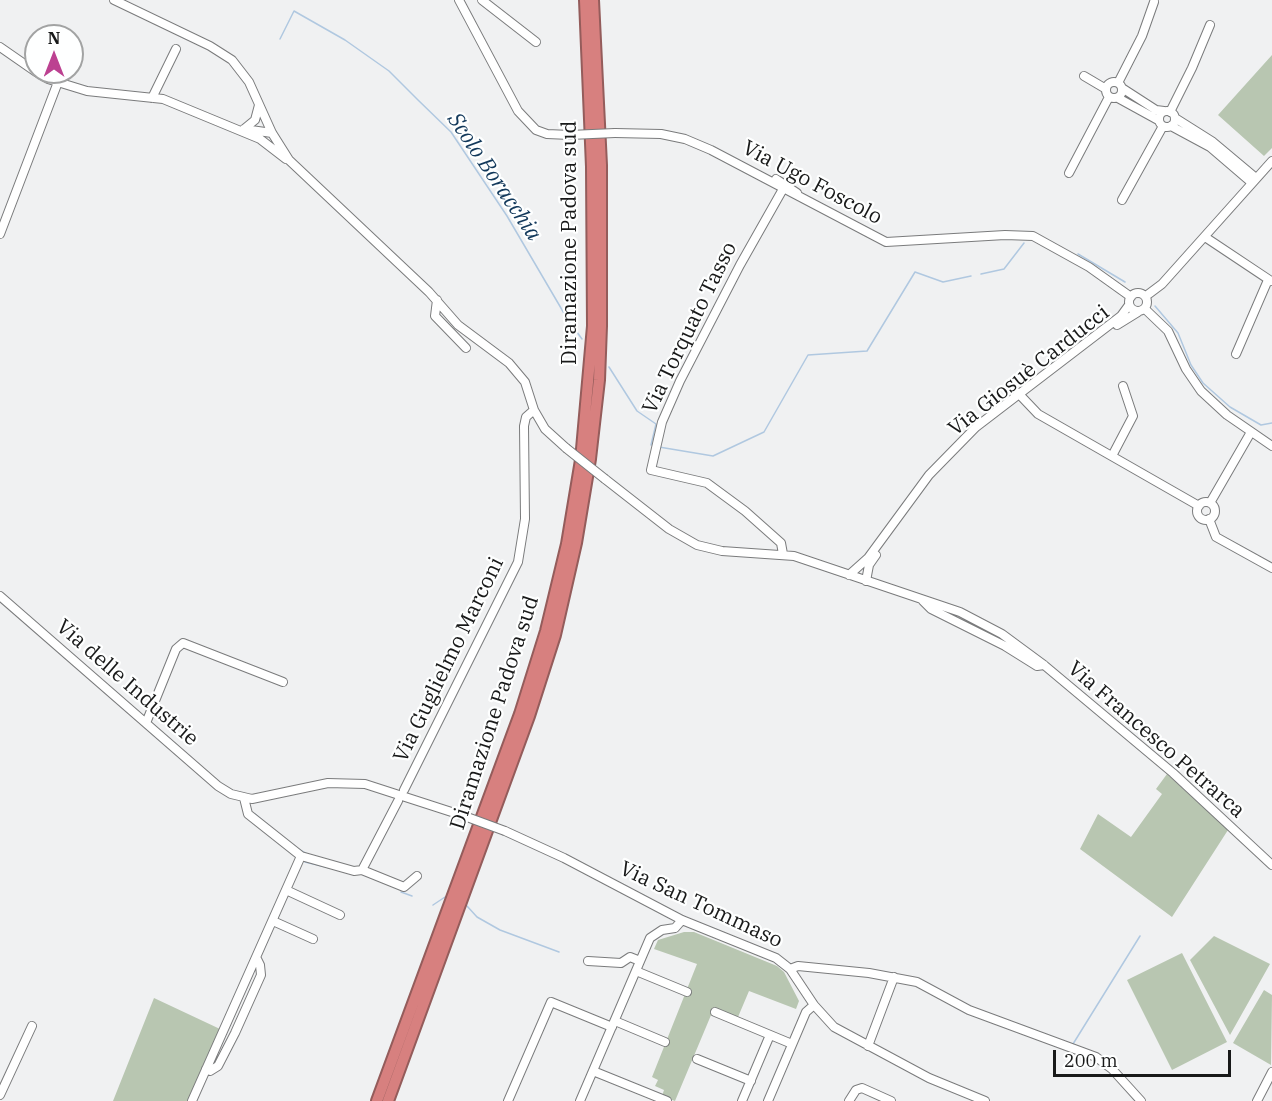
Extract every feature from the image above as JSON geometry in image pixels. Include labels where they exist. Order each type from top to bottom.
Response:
[{"type":"highway","name":"Diramazione Padova sud","points":[[377,1101],[519,714],[546,631],[567,544],[581,459],[593,326],[592,167],[585,0]]},
{"type":"highway","name":"Diramazione Padova sud","points":[[388,1101],[529,716],[555,635],[576,543],[600,380],[603,273],[593,0]]},
{"type":"highway","points":[[598,99],[600,0]]},
{"type":"street","points":[[114,0],[221,52],[242,72],[273,134],[289,160]]},
{"type":"street","name":"Via Ugo Foscolo","points":[[459,0],[518,111],[528,123],[547,134],[660,134],[685,139],[711,150],[886,242],[1005,235],[1033,236],[1089,267],[1168,331],[1186,369],[1201,391],[1272,446]]},
{"type":"street","points":[[483,0],[536,42]]},
{"type":"street","points":[[1069,173],[1120,86],[1154,2]]},
{"type":"street","points":[[1122,200],[1167,119],[1210,26]]},
{"type":"street","points":[[0,47],[24,64]]},
{"type":"street","points":[[152,98],[176,49]]},
{"type":"street","points":[[1084,76],[1106,89],[1113,97],[1167,119]]},
{"type":"street","points":[[1106,89],[1109,83],[1120,86],[1254,180]]},
{"type":"street","points":[[0,234],[57,84]]},
{"type":"street","points":[[64,84],[87,91],[152,98],[173,103],[260,139],[289,160],[437,300],[466,332],[509,363],[525,382],[534,410]]},
{"type":"street","points":[[240,129],[255,120],[259,104]]},
{"type":"street","points":[[240,129],[273,134]]},
{"type":"street","points":[[260,139],[266,140],[273,134]]},
{"type":"street","points":[[1146,296],[1162,284],[1272,161]]},
{"type":"street","points":[[774,178],[798,192],[796,196]]},
{"type":"street","name":"Via Torquato Tasso","points":[[783,189],[740,265],[680,381],[662,422],[651,470],[707,483],[781,543],[783,554]]},
{"type":"street","points":[[1205,237],[1270,281],[1236,354]]},
{"type":"street","points":[[1130,301],[1138,292],[1146,296],[1148,304],[1142,310]]},
{"type":"street","points":[[437,300],[435,315],[466,348]]},
{"type":"street","name":"Via Giosuè Carducci","points":[[849,575],[868,558],[907,501],[976,427],[1121,316],[1130,301]]},
{"type":"street","name":"Via Giosuè Carducci","points":[[866,581],[872,561],[927,483],[983,425],[1019,395],[1142,310]]},
{"type":"street","points":[[1112,456],[1132,416],[1123,386]]},
{"type":"street","points":[[1019,395],[1038,414],[1199,506]]},
{"type":"street","name":"Via Francesco Petrarca","points":[[534,410],[546,429],[566,448],[669,529],[697,545],[722,550],[783,554],[920,598],[931,609],[1005,646],[1037,666],[1044,665],[1173,773],[1272,865]]},
{"type":"street","name":"Via Guglielmo Marconi","points":[[404,790],[518,561],[525,519],[524,426],[526,417],[534,410]]},
{"type":"street","points":[[1210,503],[1251,432]]},
{"type":"street","points":[[1199,506],[1204,502],[1210,503],[1215,511],[1209,519]]},
{"type":"street","points":[[1199,506],[1199,516],[1209,519]]},
{"type":"street","points":[[1209,519],[1216,537],[1272,568]]},
{"type":"street","name":"Via delle Industrie","points":[[0,596],[231,794]]},
{"type":"street","points":[[146,723],[176,649],[183,643],[283,682]]},
{"type":"street","name":"Via San Tommaso","points":[[231,794],[244,798],[328,783],[365,784],[468,818],[505,831],[564,858],[682,920],[776,958],[790,969],[798,966],[894,977],[917,982],[969,1010],[1096,1057],[1112,1069],[1141,1101]]},
{"type":"street","points":[[244,798],[248,814],[301,856],[354,872],[362,870],[404,887],[417,876]]},
{"type":"street","points":[[362,870],[398,801]]},
{"type":"street","points":[[192,1101],[301,856]]},
{"type":"street","points":[[286,890],[340,915]]},
{"type":"street","points":[[662,930],[672,915]]},
{"type":"street","points":[[580,1101],[650,938],[662,930],[675,927],[682,920]]},
{"type":"street","points":[[273,921],[313,939]]},
{"type":"street","points":[[588,961],[621,963],[630,957],[640,961]]},
{"type":"street","points":[[790,969],[814,1005],[834,1027],[929,1078],[985,1101]]},
{"type":"street","points":[[636,971],[687,992]]},
{"type":"street","points":[[868,1046],[894,977]]},
{"type":"street","points":[[508,1101],[551,1002],[665,1042]]},
{"type":"street","points":[[768,1101],[806,1012],[814,1005]]},
{"type":"street","points":[[716,1012],[792,1044]]},
{"type":"street","points":[[0,1095],[32,1026]]},
{"type":"street","points":[[742,1101],[770,1035]]},
{"type":"street","points":[[697,1059],[751,1081]]},
{"type":"street","points":[[593,1071],[667,1101]]},
{"type":"street","points":[[1257,1101],[1272,1072]]},
{"type":"street","points":[[849,1101],[856,1090],[862,1088],[891,1101]]},
{"type":"green space","points":[[1272,55],[1272,148],[1264,156],[1218,115]]},
{"type":"green space","points":[[1167,774],[1228,830],[1172,917],[1080,849],[1098,814],[1131,837],[1162,794],[1156,789]]},
{"type":"green space","points":[[684,932],[694,932],[777,966],[784,972],[799,1001],[796,1009],[749,991],[738,1017],[714,1008],[675,1101],[662,1096],[664,1090],[655,1086],[658,1080],[652,1077],[697,964],[654,949],[658,940]]},
{"type":"green space","points":[[1214,936],[1270,964],[1230,1035],[1190,960]]},
{"type":"green space","points":[[1182,953],[1227,1042],[1172,1070],[1127,980]]},
{"type":"green space","points":[[1264,990],[1272,995],[1271,1065],[1233,1043]]},
{"type":"green space","points":[[154,998],[220,1029],[188,1101],[113,1101]]},
{"type":"waterway","name":"Scolo Boracchia","points":[[280,39],[294,11],[345,40],[389,71],[451,132],[507,216],[568,320],[582,339]]},
{"type":"waterway","name":"Scolo Boracchia","points":[[981,274],[1004,269],[1024,243]]},
{"type":"waterway","name":"Scolo Boracchia","points":[[1078,254],[1125,282]]},
{"type":"waterway","name":"Scolo Boracchia","points":[[659,447],[713,456],[764,432],[808,355],[867,351],[915,272],[943,282],[971,276]]},
{"type":"waterway","name":"Scolo Boracchia","points":[[1155,306],[1178,333],[1191,365],[1203,383],[1230,407],[1261,425],[1272,423]]},
{"type":"waterway","name":"Scolo Boracchia","points":[[609,367],[637,411],[656,424],[651,445]]},
{"type":"waterway","points":[[255,814],[268,825]]},
{"type":"waterway","points":[[298,849],[307,854]]},
{"type":"waterway","points":[[305,862],[330,868]]},
{"type":"waterway","points":[[401,892],[412,896]]},
{"type":"waterway","points":[[433,905],[445,897]]},
{"type":"waterway","points":[[467,906],[477,917],[500,930],[559,952]]},
{"type":"waterway","points":[[1073,1044],[1140,936]]}]
